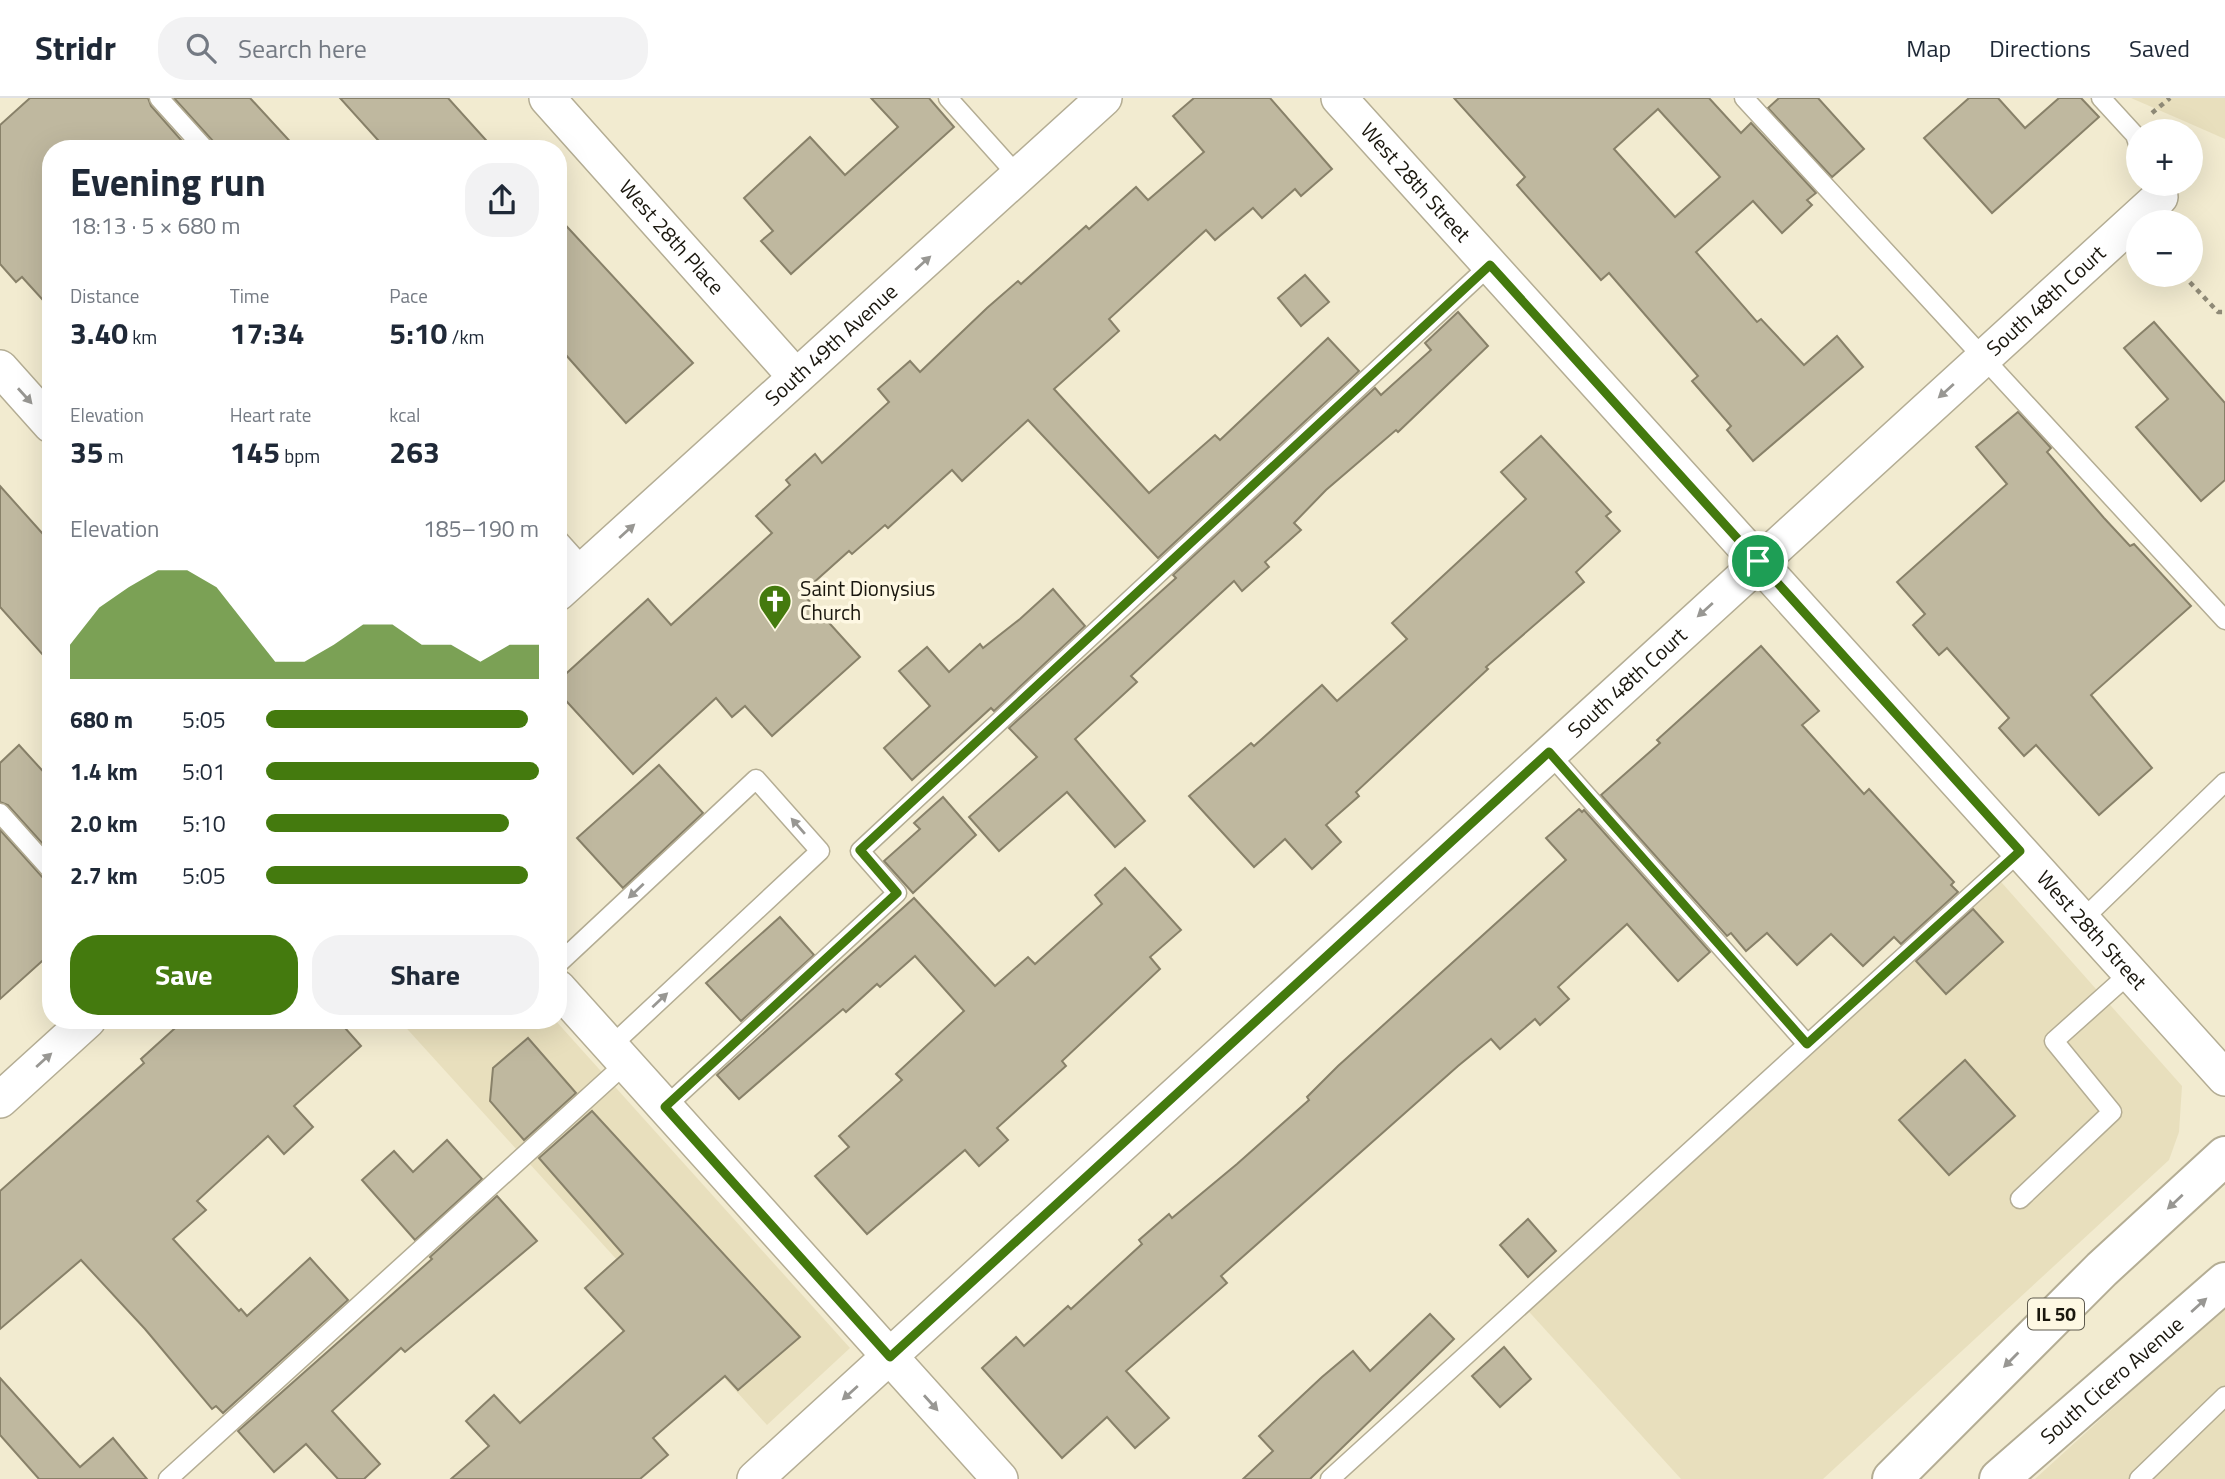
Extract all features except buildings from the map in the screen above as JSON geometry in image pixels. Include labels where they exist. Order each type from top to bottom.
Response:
[{"type":"main road","name":"IL 50","points":[[1892,1479],[2102,1269],[2225,1156]]},
{"type":"main road","name":"South Cicero Avenue","points":[[2009,1475],[2225,1282]]},
{"type":"street","name":"West 28th Place","points":[[547,98],[796,377]]},
{"type":"street","name":"South 49th Avenue","points":[[567,585],[1104,98]]},
{"type":"street","name":"West 28th Street","points":[[1339,98],[2225,1078]]},
{"type":"street","name":"South 48th Court","points":[[755,1479],[1983,357],[2152,196]]},
{"type":"street","points":[[0,368],[42,415]]},
{"type":"street","points":[[567,998],[1000,1479]]},
{"type":"street","points":[[0,1100],[78,1029]]},
{"type":"lane","points":[[159,98],[197,140]]},
{"type":"lane","points":[[948,98],[1018,176]]},
{"type":"lane","points":[[1744,98],[2225,620]]},
{"type":"lane","points":[[2101,98],[2126,125]]},
{"type":"lane","points":[[665,1107],[897,893],[860,850],[1490,265]]},
{"type":"lane","points":[[567,549],[585,569]]},
{"type":"lane","points":[[1549,752],[1807,1044]]},
{"type":"lane","points":[[168,1479],[618,1055],[820,851],[756,779],[567,956]]},
{"type":"lane","points":[[2082,920],[2225,782]]},
{"type":"lane","points":[[0,813],[42,860]]},
{"type":"lane","points":[[1330,1479],[2020,851]]},
{"type":"lane","points":[[2020,1199],[2112,1112],[2054,1041],[2130,973]]},
{"type":"lane","points":[[2138,1479],[2225,1396]]},
{"type":"path","points":[[2146,117],[2170,98]]},
{"type":"path","points":[[2194,287],[2218,313],[2225,312]]},
{"type":"shaded area","points":[[2131,98],[2225,98],[2225,139],[2203,129],[2203,119],[2179,119]]},
{"type":"shaded area","points":[[1994,874],[2182,1086],[2179,1132],[2169,1160],[1823,1479],[1681,1479],[1522,1304]]},
{"type":"shaded area","points":[[407,1029],[563,1029],[850,1348],[767,1425]]},
{"type":"shaded area","points":[[2225,1306],[2225,1479],[2035,1479]]},
{"type":"place","name":"Saint Dionysius Church","points":[[775,631]]},
{"type":"route","points":[[1490,265],[1758,561],[2020,851],[1807,1044],[1549,752],[890,1357],[665,1107],[897,893],[860,850],[1490,265]]}]
